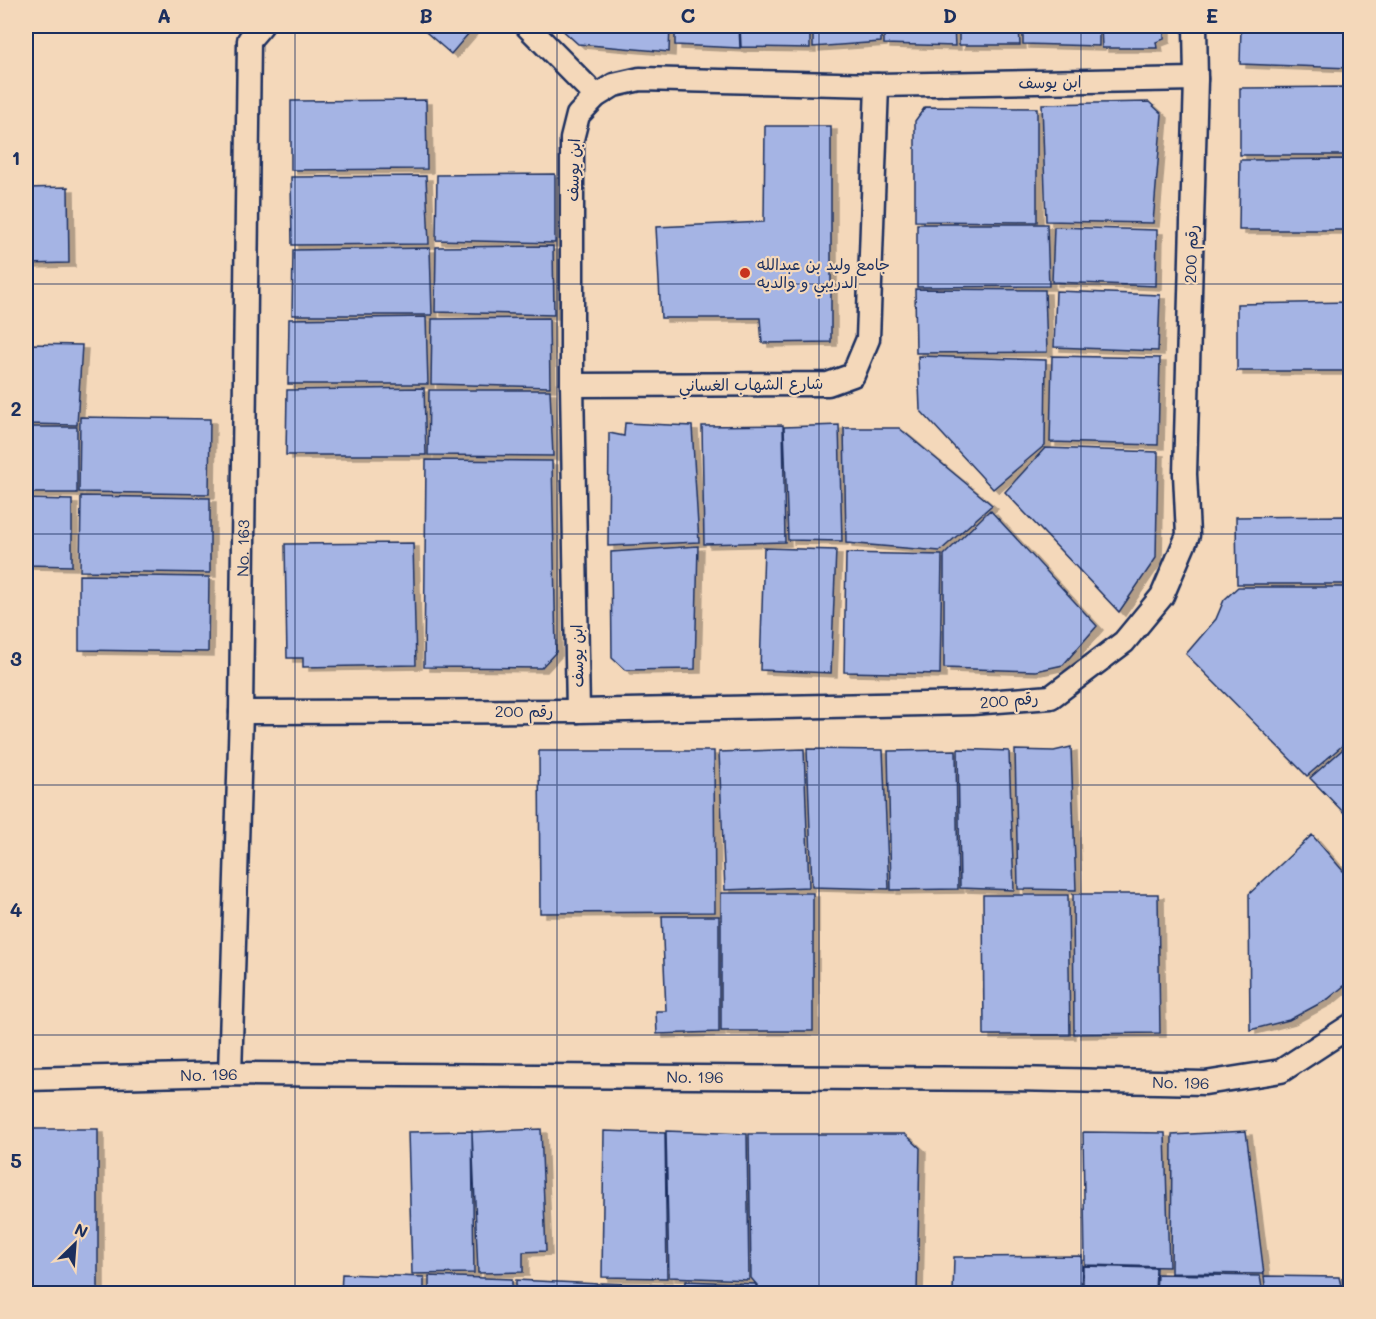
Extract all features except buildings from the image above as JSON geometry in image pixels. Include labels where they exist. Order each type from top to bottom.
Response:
[{"type":"street","name":"No. 163","points":[[230,1074],[241,712],[249,40],[261,26]]},
{"type":"street","points":[[527,26],[596,96]]},
{"type":"street","name":"رقم 200","points":[[241,712],[578,711],[972,703],[1051,697],[1124,642],[1162,596],[1188,535],[1185,474],[1196,26]]},
{"type":"street","name":"ابن يوسف","points":[[578,711],[572,385],[572,139],[578,115],[596,96],[614,85],[640,79],[877,85],[1196,79]]},
{"type":"street","name":"شارع الشهاب الغساني","points":[[572,385],[828,384],[853,375],[868,339],[877,85]]},
{"type":"street","name":"No. 196","points":[[26,1079],[230,1074],[1001,1079],[1205,1083],[1281,1071],[1350,1026]]},
{"type":"place","name":"جامع وليد بن عبدالله الدريبي و والديه","points":[[745,273]]}]
